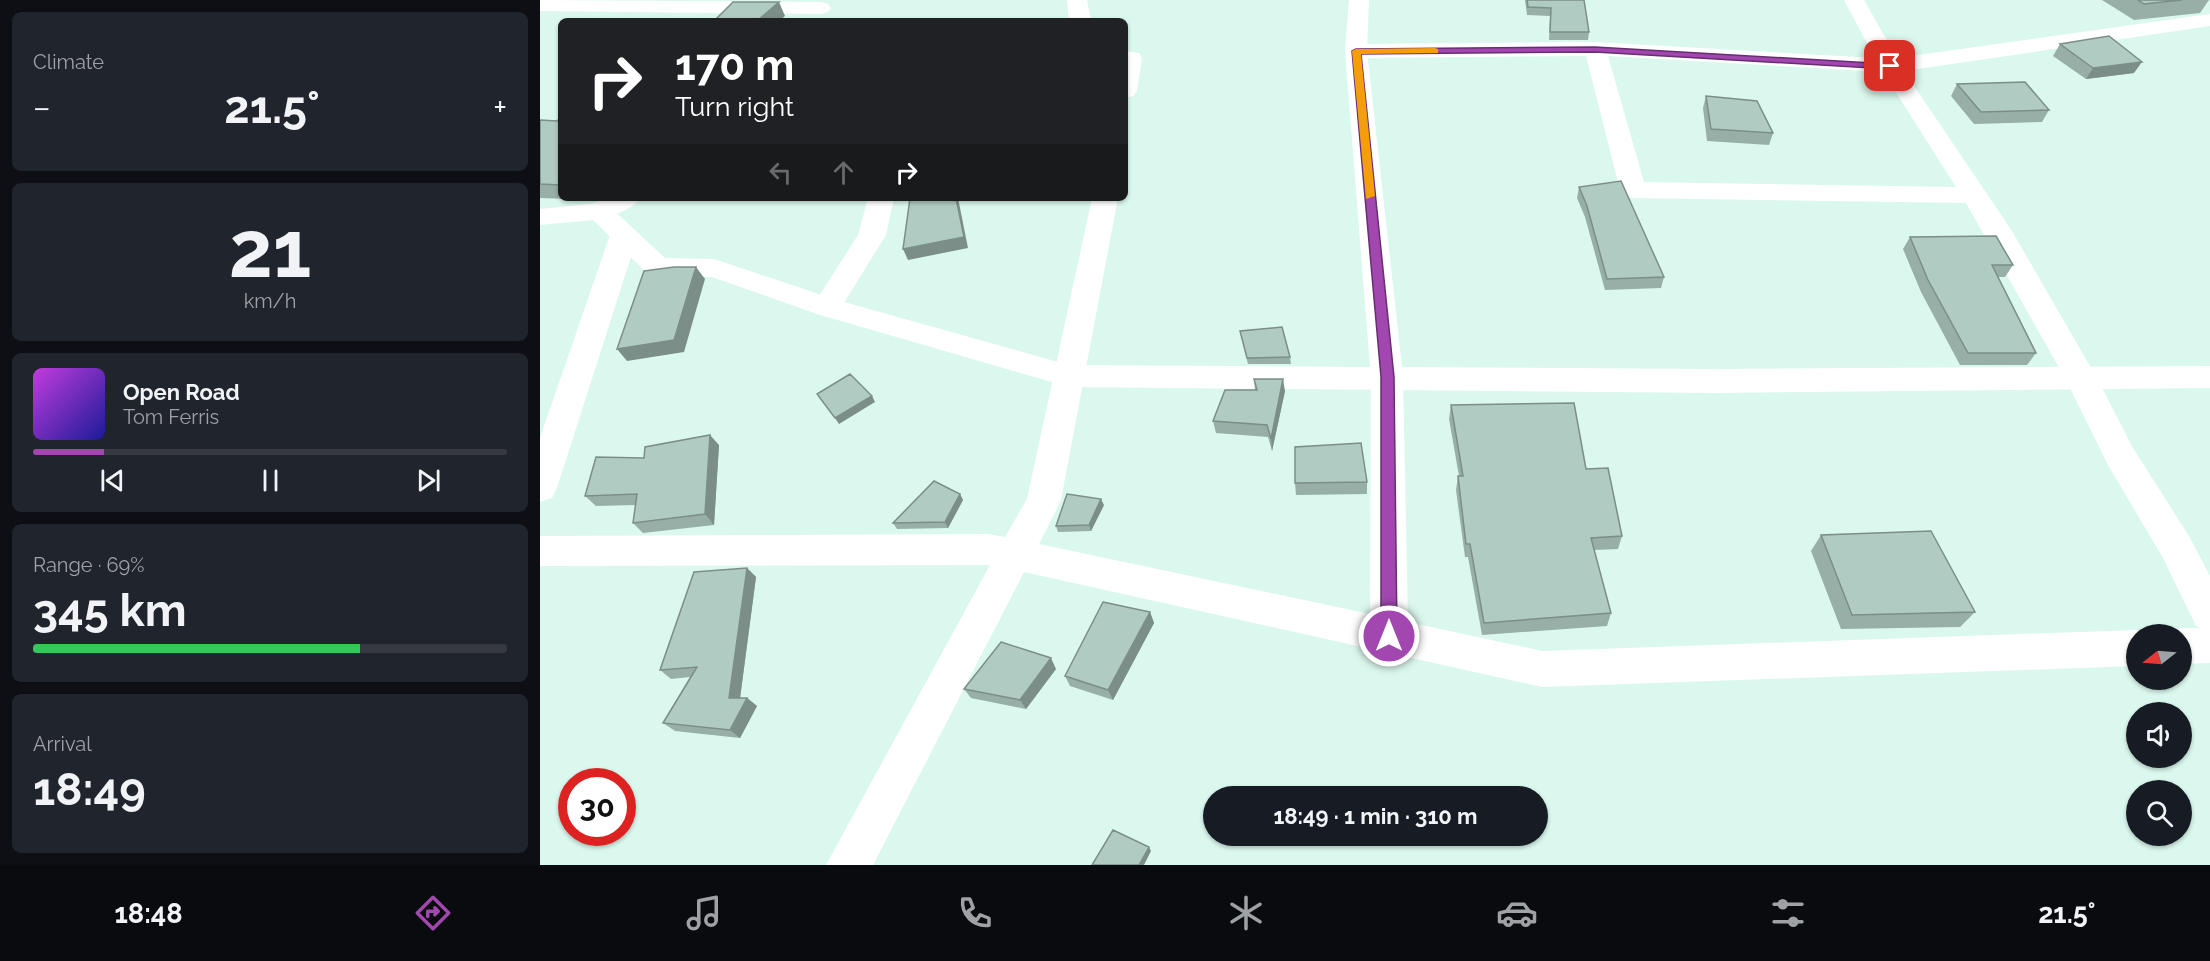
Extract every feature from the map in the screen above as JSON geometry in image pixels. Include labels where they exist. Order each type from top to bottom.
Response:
[{"type":"street","points":[[1077,0],[1080,18]]},
{"type":"street","points":[[1359,0],[1356,51],[1387,377],[1389,636]]},
{"type":"street","points":[[1854,0],[1890,66],[1974,195],[2082,380],[2120,456],[2176,547],[2210,614]]},
{"type":"street","points":[[540,5],[820,10]]},
{"type":"street","points":[[1356,51],[1595,49],[1890,66],[2210,20]]},
{"type":"street","points":[[1595,49],[1633,190],[1974,195]]},
{"type":"street","points":[[1128,58],[1131,58],[1128,74]]},
{"type":"street","points":[[540,217],[598,212],[621,201]]},
{"type":"street","points":[[827,307],[872,235],[880,201]]},
{"type":"street","points":[[849,865],[1044,500],[1104,201]]},
{"type":"street","points":[[598,212],[658,267],[714,268],[827,307],[1069,376],[1716,381],[2082,380],[2210,377]]},
{"type":"street","points":[[540,488],[624,235]]},
{"type":"street","points":[[540,551],[988,549],[1542,669],[2126,648]]},
{"type":"street","points":[[2192,646],[2210,645]]},
{"type":"building","points":[[1527,0],[1584,0],[1589,32],[1550,32],[1551,8],[1528,7]]},
{"type":"building","points":[[2138,0],[2182,0],[2144,4]]},
{"type":"building","points":[[733,2],[779,2],[760,18],[717,18]]},
{"type":"building","points":[[2109,36],[2142,62],[2093,68],[2060,44]]},
{"type":"building","points":[[2025,82],[2049,110],[1981,112],[1957,84]]},
{"type":"building","points":[[1706,96],[1757,101],[1773,133],[1711,129]]},
{"type":"building","points":[[540,120],[557,121],[558,185],[540,184]]},
{"type":"building","points":[[1621,181],[1664,277],[1607,279],[1587,206],[1579,187]]},
{"type":"building","points":[[910,201],[957,201],[964,237],[903,249]]},
{"type":"building","points":[[1996,236],[2013,265],[1992,265],[2036,353],[1968,353],[1928,280],[1910,237]]},
{"type":"building","points":[[696,267],[674,340],[617,349],[644,271]]},
{"type":"building","points":[[1282,327],[1290,357],[1247,358],[1240,331]]},
{"type":"building","points":[[850,374],[872,396],[835,418],[817,394]]},
{"type":"building","points":[[1254,379],[1283,379],[1271,439],[1267,425],[1213,421],[1225,390],[1257,390]]},
{"type":"building","points":[[1574,403],[1586,469],[1608,468],[1622,536],[1591,538],[1611,613],[1484,623],[1470,544],[1466,544],[1458,476],[1463,476],[1451,405]]},
{"type":"building","points":[[710,435],[705,514],[633,523],[637,494],[585,496],[596,457],[644,458],[645,447]]},
{"type":"building","points":[[1361,443],[1367,482],[1295,483],[1295,447]]},
{"type":"building","points":[[934,481],[960,494],[945,522],[893,523]]},
{"type":"building","points":[[1067,494],[1101,499],[1089,525],[1056,526]]},
{"type":"building","points":[[1931,531],[1975,612],[1852,615],[1821,535]]},
{"type":"building","points":[[747,568],[729,698],[747,698],[730,730],[663,723],[697,667],[660,670],[694,572]]},
{"type":"building","points":[[1103,602],[1150,612],[1108,690],[1065,676]]},
{"type":"building","points":[[1001,642],[1051,658],[1020,700],[964,689]]},
{"type":"building","points":[[1113,830],[1149,847],[1139,865],[1092,865]]},
{"type":"slow traffic","points":[[1370,196],[1356,51],[1435,51]]},
{"type":"route","points":[[1389,636],[1387,377],[1356,51],[1595,49],[1890,66]]}]
